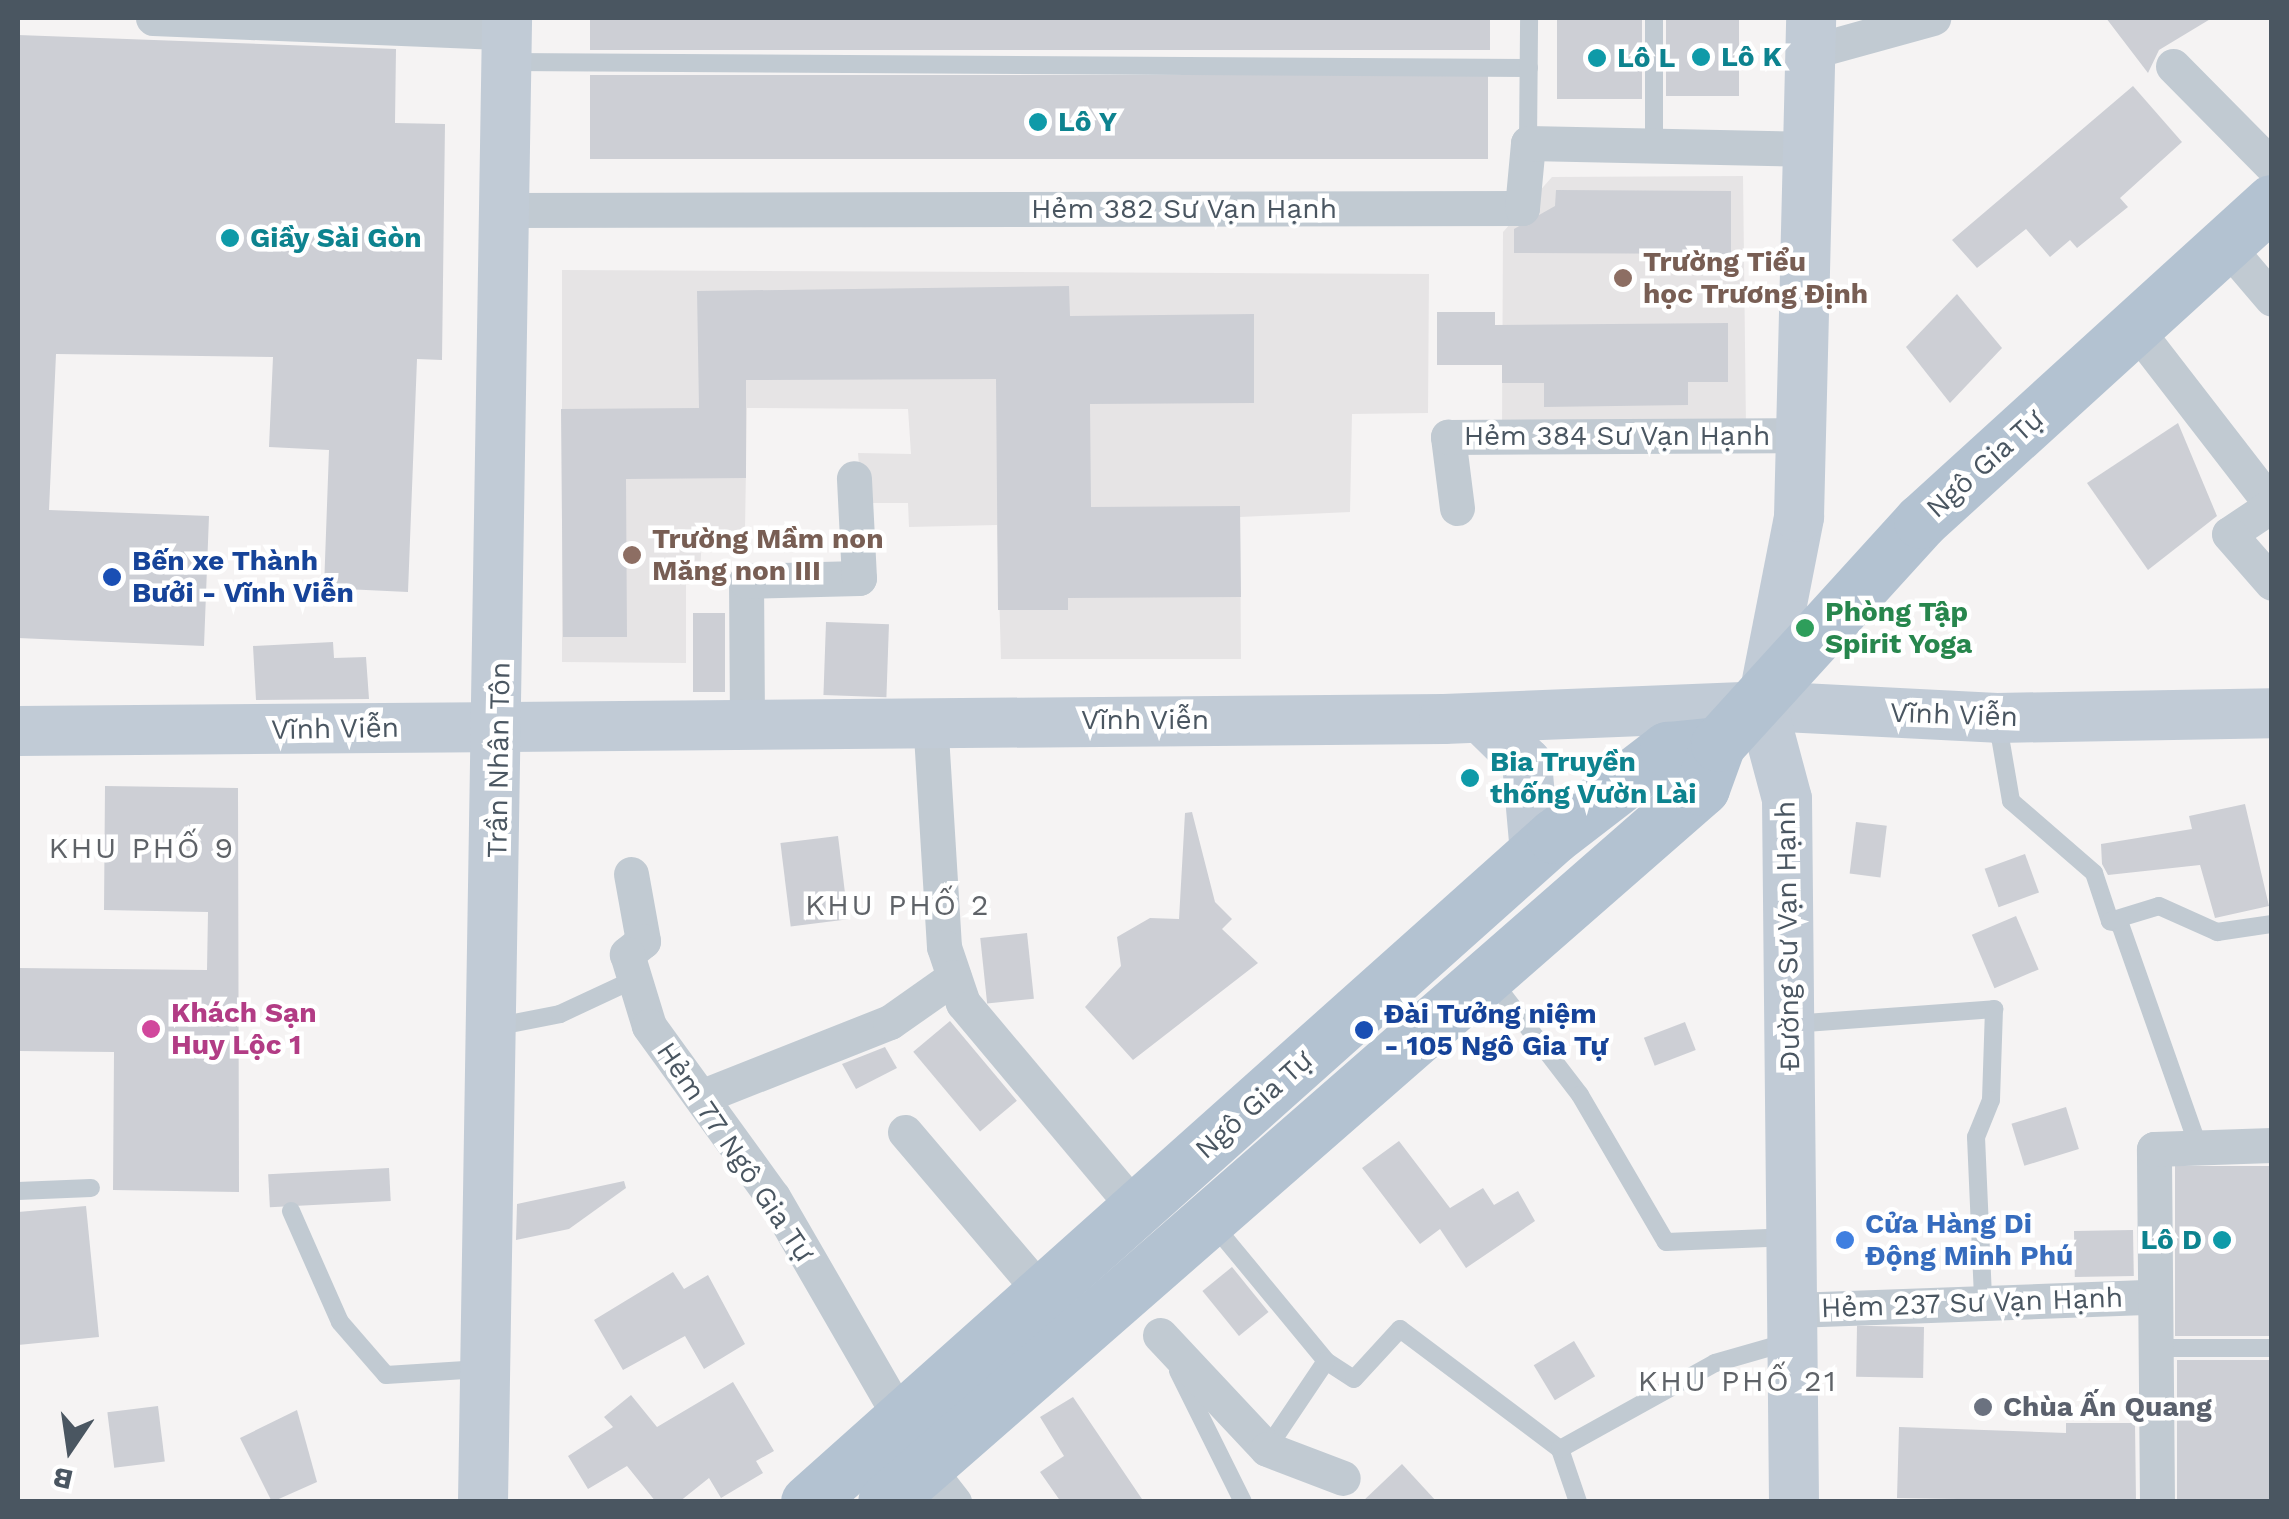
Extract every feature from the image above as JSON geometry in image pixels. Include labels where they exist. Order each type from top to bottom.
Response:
[{"type":"main road","name":"Ngô Gia Tự","points":[[922,1490],[1143,1313],[1208,1219],[1702,788],[1718,744],[1762,706],[1921,521],[2272,202]]},
{"type":"main road","name":"Ngô Gia Tự","points":[[808,1502],[1535,853],[1667,749],[1718,744]]},
{"type":"street","points":[[153,18],[505,37]]},
{"type":"street","points":[[1811,34],[1933,18]]},
{"type":"street","name":"Đường Sư Vạn Hạnh","points":[[1794,1502],[1787,798],[1762,706],[1799,517],[1811,34]]},
{"type":"street","name":"Trần Nhân Tôn","points":[[475,1497],[486,1368],[494,1027],[500,726],[500,210],[505,37]]},
{"type":"street","points":[[2173,66],[2272,166]]},
{"type":"street","points":[[1528,143],[1654,150],[1808,149]]},
{"type":"street","name":"Hẻm 382 Sư Vạn Hạnh","points":[[500,210],[1522,208],[1528,143]]},
{"type":"street","points":[[2225,244],[2272,299]]},
{"type":"street","points":[[2135,328],[2271,505],[2229,534],[2272,582]]},
{"type":"street","name":"Hẻm 384 Sư Vạn Hạnh","points":[[1457,508],[1448,437],[1799,435]]},
{"type":"street","points":[[747,721],[746,581],[859,578],[854,478]]},
{"type":"street","name":"Vĩnh Viễn","points":[[18,731],[930,718],[1482,718],[1762,706],[1997,718],[2272,713]]},
{"type":"street","points":[[930,718],[944,947],[962,1003],[1137,1210]]},
{"type":"street","points":[[1482,718],[1527,763],[1535,853]]},
{"type":"street","name":"Hẻm 77 Ngô Gia Tự","points":[[632,874],[643,941],[628,954],[649,1026],[703,1096],[900,1419]]},
{"type":"street","points":[[703,1096],[890,1022],[954,977]]},
{"type":"street","points":[[905,1132],[1041,1292]]},
{"type":"street","points":[[2157,1502],[2152,1297],[2154,1149],[2198,1144],[2272,1145]]},
{"type":"street","name":"Hẻm 237 Sư Vạn Hạnh","points":[[1793,1325],[1983,1298],[2152,1297]]},
{"type":"street","points":[[1143,1313],[1268,1450],[1343,1478]]},
{"type":"lane","points":[[1528,143],[1529,18]]},
{"type":"lane","points":[[1654,18],[1654,150]]},
{"type":"lane","points":[[505,37],[1529,68]]},
{"type":"lane","points":[[1997,718],[2011,800],[2094,872],[2110,921]]},
{"type":"lane","points":[[2110,921],[2159,906],[2217,932],[2272,924]]},
{"type":"lane","points":[[2110,921],[2120,924],[2198,1144]]},
{"type":"lane","points":[[1488,975],[1580,1094],[1666,1242],[1791,1236]]},
{"type":"lane","points":[[494,1027],[560,1014],[635,979]]},
{"type":"lane","points":[[1791,1024],[1994,1009],[1991,1100],[1976,1137],[1983,1298]]},
{"type":"lane","points":[[18,1191],[91,1188]]},
{"type":"lane","points":[[291,1211],[340,1322],[386,1375],[486,1368]]},
{"type":"lane","points":[[1208,1219],[1326,1361],[1354,1380],[1400,1330],[1560,1449],[1578,1502]]},
{"type":"lane","points":[[1143,1313],[1243,1502]]},
{"type":"lane","points":[[1560,1449],[1715,1363],[1793,1325]]},
{"type":"lane","points":[[2156,1348],[2272,1348]]},
{"type":"lane","points":[[1268,1450],[1326,1361]]},
{"type":"shaded area","name":"Trường Tiểu học Trương Định","points":[[1743,176],[1746,429],[1502,430],[1503,232],[1552,177]]},
{"type":"shaded area","points":[[562,270],[1429,274],[1428,413],[1352,414],[1350,512],[1240,517],[1241,659],[1001,659],[997,525],[909,527],[908,503],[862,503],[858,453],[911,454],[908,409],[747,408],[745,530],[702,532],[700,578],[686,579],[686,663],[562,662]]},
{"type":"building","points":[[590,18],[1490,18],[1490,50],[590,50]]},
{"type":"building","name":"Lô L","points":[[1557,18],[1642,18],[1642,99],[1557,99]]},
{"type":"building","name":"Lô K","points":[[1666,18],[1739,18],[1739,96],[1666,96]]},
{"type":"building","points":[[2106,18],[2212,18],[2159,50],[2148,73]]},
{"type":"building","points":[[18,35],[396,49],[395,123],[445,124],[442,360],[417,359],[408,592],[324,588],[329,450],[269,447],[273,357],[56,354],[49,510],[209,516],[204,646],[18,638]]},
{"type":"building","name":"Lô Y","points":[[590,75],[1488,75],[1488,159],[590,159]]},
{"type":"building","points":[[2133,86],[2182,142],[2120,198],[2128,207],[2077,248],[2070,240],[2050,257],[2026,229],[1977,268],[1952,240]]},
{"type":"building","points":[[1556,190],[1731,191],[1731,254],[1514,253],[1514,229],[1555,206]]},
{"type":"building","points":[[1069,286],[1070,316],[1254,314],[1254,403],[1090,404],[1091,507],[1240,506],[1241,597],[1068,598],[1068,610],[998,610],[996,379],[746,380],[746,478],[626,479],[627,637],[563,637],[561,409],[699,408],[697,291]]},
{"type":"building","points":[[1957,294],[2002,348],[1950,403],[1906,347]]},
{"type":"building","points":[[1437,312],[1495,312],[1495,325],[1728,323],[1728,382],[1688,382],[1688,405],[1544,407],[1544,383],[1502,383],[1502,365],[1437,365]]},
{"type":"building","points":[[2178,423],[2217,516],[2148,570],[2087,483]]},
{"type":"building","points":[[693,613],[725,613],[725,692],[693,692]]},
{"type":"building","points":[[826,622],[889,624],[886,697],[823,695]]},
{"type":"building","points":[[333,642],[334,658],[366,657],[369,699],[256,700],[253,646]]},
{"type":"building","points":[[105,786],[238,788],[239,1192],[113,1190],[114,1052],[18,1051],[18,968],[207,970],[208,912],[104,910]]},
{"type":"building","points":[[2245,804],[2269,906],[2215,918],[2200,865],[2108,875],[2102,864],[2101,844],[2192,829],[2189,816]]},
{"type":"building","points":[[1192,812],[1215,902],[1232,919],[1222,929],[1258,963],[1133,1060],[1085,1007],[1121,966],[1117,937],[1150,918],[1179,919],[1185,813]]},
{"type":"building","points":[[1856,822],[1887,826],[1880,877],[1850,874]]},
{"type":"building","points":[[838,836],[848,919],[791,926],[780,843]]},
{"type":"building","points":[[2025,854],[2039,893],[1999,907],[1985,869]]},
{"type":"building","points":[[2016,916],[2039,969],[1994,988],[1972,935]]},
{"type":"building","points":[[1027,933],[1034,999],[987,1004],[980,938]]},
{"type":"building","points":[[950,1021],[1017,1101],[980,1132],[913,1052]]},
{"type":"building","points":[[1685,1022],[1696,1050],[1655,1066],[1644,1038]]},
{"type":"building","points":[[885,1047],[897,1068],[856,1089],[842,1064]]},
{"type":"building","points":[[2066,1107],[2079,1149],[2024,1166],[2011,1124]]},
{"type":"building","points":[[1399,1141],[1450,1208],[1483,1188],[1494,1205],[1518,1191],[1535,1221],[1466,1268],[1440,1229],[1420,1244],[1362,1168]]},
{"type":"building","name":"Lô D","points":[[2175,1166],[2272,1166],[2272,1336],[2175,1336]]},
{"type":"building","points":[[389,1168],[391,1201],[270,1207],[268,1174]]},
{"type":"building","points":[[624,1181],[626,1188],[569,1229],[516,1240],[517,1204]]},
{"type":"building","points":[[86,1206],[99,1337],[18,1345],[18,1212]]},
{"type":"building","points":[[2133,1230],[2134,1276],[2075,1277],[2074,1231]]},
{"type":"building","points":[[1232,1267],[1269,1312],[1239,1336],[1202,1291]]},
{"type":"building","points":[[673,1272],[684,1289],[708,1275],[745,1344],[704,1369],[685,1336],[623,1370],[594,1320]]},
{"type":"building","points":[[1857,1326],[1924,1327],[1923,1378],[1856,1377]]},
{"type":"building","points":[[1574,1341],[1595,1376],[1555,1400],[1534,1365]]},
{"type":"building","points":[[2177,1360],[2272,1360],[2272,1502],[2177,1502]]},
{"type":"building","points":[[733,1382],[774,1451],[756,1461],[763,1473],[721,1498],[709,1478],[679,1502],[656,1502],[627,1466],[588,1489],[568,1456],[613,1427],[604,1417],[631,1395],[657,1427]]},
{"type":"building","points":[[1073,1397],[1144,1502],[1061,1502],[1040,1472],[1064,1456],[1040,1417]]},
{"type":"building","points":[[158,1406],[165,1462],[114,1468],[107,1412]]},
{"type":"building","points":[[297,1410],[317,1482],[272,1502],[240,1438]]},
{"type":"building","points":[[2066,1423],[2135,1423],[2136,1502],[1897,1498],[1899,1427],[2066,1433]]},
{"type":"building","points":[[1402,1464],[1437,1502],[1362,1502]]},
{"type":"place","name":"Lô K","points":[[1701,57]]},
{"type":"place","name":"Lô L","points":[[1597,58]]},
{"type":"place","name":"Lô Y","points":[[1038,122]]},
{"type":"place","name":"Giầy Sài Gòn","points":[[230,238]]},
{"type":"place","name":"Trường Tiểu học Trương Định","points":[[1623,278]]},
{"type":"place","name":"Trường Mầm non Măng non III","points":[[632,555]]},
{"type":"place","name":"Bến xe Thành Bưởi - Vĩnh Viễn","points":[[112,577]]},
{"type":"place","name":"Phòng Tập Spirit Yoga","points":[[1805,628]]},
{"type":"place","name":"Bia Truyền thống Vườn Lài","points":[[1470,778]]},
{"type":"place","name":"Khách Sạn Huy Lộc 1","points":[[151,1029]]},
{"type":"place","name":"Đài Tưởng niệm - 105 Ngô Gia Tự","points":[[1364,1030]]},
{"type":"place","name":"Cửa Hàng Di Động Minh Phú","points":[[1845,1240]]},
{"type":"place","name":"Lô D","points":[[2222,1240]]},
{"type":"place","name":"Chùa Ấn Quang","points":[[1983,1407]]},
{"type":"district","name":"KHU PHỐ 9","points":[[142,848]]},
{"type":"district","name":"KHU PHỐ 2","points":[[898,905]]},
{"type":"district","name":"KHU PHỐ 21","points":[[1738,1381]]}]
